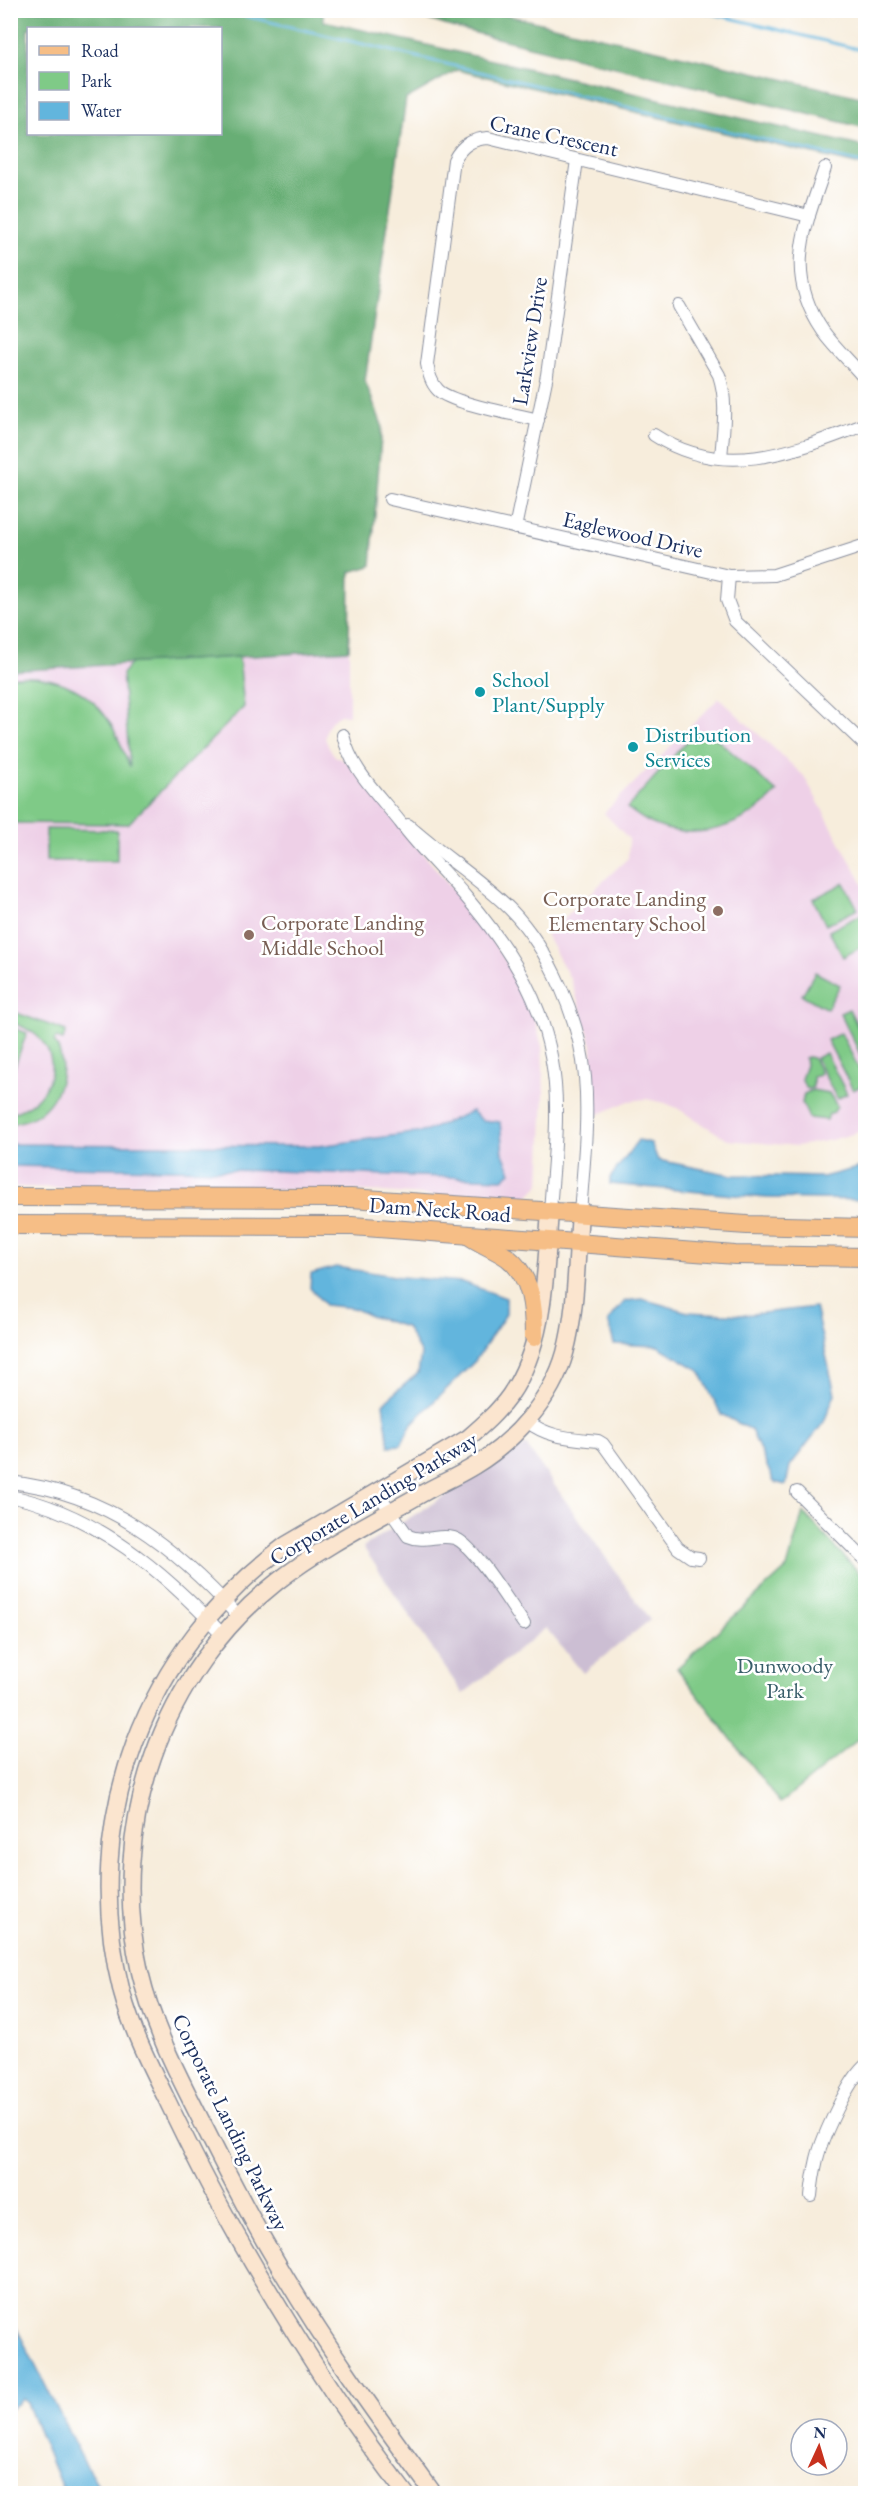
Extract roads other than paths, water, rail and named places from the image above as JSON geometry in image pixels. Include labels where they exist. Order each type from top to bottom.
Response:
[{"type":"main road","name":"Dam Neck Road","points":[[10,1197],[351,1198],[747,1225],[866,1228]]},
{"type":"main road","name":"Dam Neck Road","points":[[10,1225],[351,1226],[735,1255],[866,1257]]},
{"type":"main road","points":[[467,1235],[508,1258],[522,1274],[532,1298],[534,1337]]},
{"type":"street","name":"Crane Crescent","points":[[538,420],[451,398],[438,390],[429,374],[427,364],[435,292],[454,160],[464,146],[480,138],[488,138],[809,216]]},
{"type":"street","name":"Larkview Drive","points":[[515,528],[551,353],[577,160]]},
{"type":"street","points":[[825,168],[801,244],[802,286],[823,330],[866,380]]},
{"type":"street","points":[[679,306],[723,386],[721,458]]},
{"type":"street","points":[[654,435],[682,450],[721,458],[751,459],[775,456],[866,424]]},
{"type":"street","name":"Eaglewood Drive","points":[[390,499],[729,576],[774,575],[866,545]]},
{"type":"street","points":[[729,576],[727,600],[735,621],[866,746]]},
{"type":"street","name":"Corporate Landing Parkway","points":[[343,735],[352,760],[367,782],[411,837],[467,898],[504,945],[537,1003],[545,1026],[555,1083],[556,1114],[543,1296],[534,1337],[516,1385],[484,1424],[442,1454],[314,1526],[286,1545],[258,1565],[207,1618],[156,1694],[134,1744],[124,1774],[111,1836],[109,1897],[116,1964],[134,2030],[187,2144],[283,2315],[362,2434],[406,2493]]},
{"type":"street","name":"Corporate Landing Parkway","points":[[387,806],[509,908],[538,942],[578,1038],[585,1078],[580,1214],[570,1332],[565,1354],[558,1375],[527,1420],[511,1437],[474,1466],[322,1552],[281,1579],[239,1617],[209,1650],[181,1693],[151,1760],[136,1815],[133,1843],[132,1910],[140,1970],[160,2033],[240,2197],[306,2309],[380,2419],[434,2493]]},
{"type":"street","points":[[527,1420],[537,1429],[556,1437],[598,1441],[603,1444],[678,1548],[691,1557],[699,1558]]},
{"type":"street","points":[[10,1482],[57,1490],[122,1517],[166,1546],[239,1617]]},
{"type":"street","points":[[377,1492],[410,1538],[424,1540],[447,1537],[463,1542],[524,1624]]},
{"type":"street","points":[[797,1492],[866,1561]]},
{"type":"street","points":[[10,1496],[59,1510],[103,1532],[141,1558],[223,1635]]},
{"type":"street","points":[[811,2196],[820,2148],[854,2076],[866,2065]]},
{"type":"street","points":[[221,2208],[240,2197]]},
{"type":"street","points":[[362,2434],[380,2419]]},
{"type":"water","points":[[472,1111],[482,1120],[500,1122],[503,1154],[511,1172],[503,1179],[273,1171],[11,1166],[11,1144],[319,1146],[427,1131]]},
{"type":"water","points":[[638,1140],[651,1143],[658,1160],[732,1175],[823,1177],[865,1166],[865,1200],[767,1198],[610,1184],[610,1178]]},
{"type":"water","points":[[336,1267],[401,1277],[462,1282],[506,1298],[506,1314],[475,1361],[412,1423],[401,1445],[389,1446],[383,1403],[418,1373],[421,1354],[406,1327],[353,1308],[325,1305],[310,1288],[311,1274]]},
{"type":"water","points":[[642,1299],[688,1312],[744,1315],[815,1307],[835,1394],[824,1422],[790,1466],[786,1485],[774,1482],[751,1430],[721,1414],[699,1370],[658,1346],[614,1344],[608,1321],[625,1301]]},
{"type":"water","points":[[10,2315],[84,2462],[103,2493],[64,2493],[27,2403],[23,2399],[11,2409]]},
{"type":"waterway","points":[[220,10],[866,164]]},
{"type":"waterway","points":[[697,10],[866,51]]},
{"type":"place","name":"School Plant/Supply","points":[[480,692]]},
{"type":"place","name":"Distribution Services","points":[[633,747]]},
{"type":"place","name":"Corporate Landing Elementary School","points":[[718,911]]},
{"type":"place","name":"Corporate Landing Middle School","points":[[249,935]]},
{"type":"park label","name":"Dunwoody Park","points":[[785,1678]]}]
